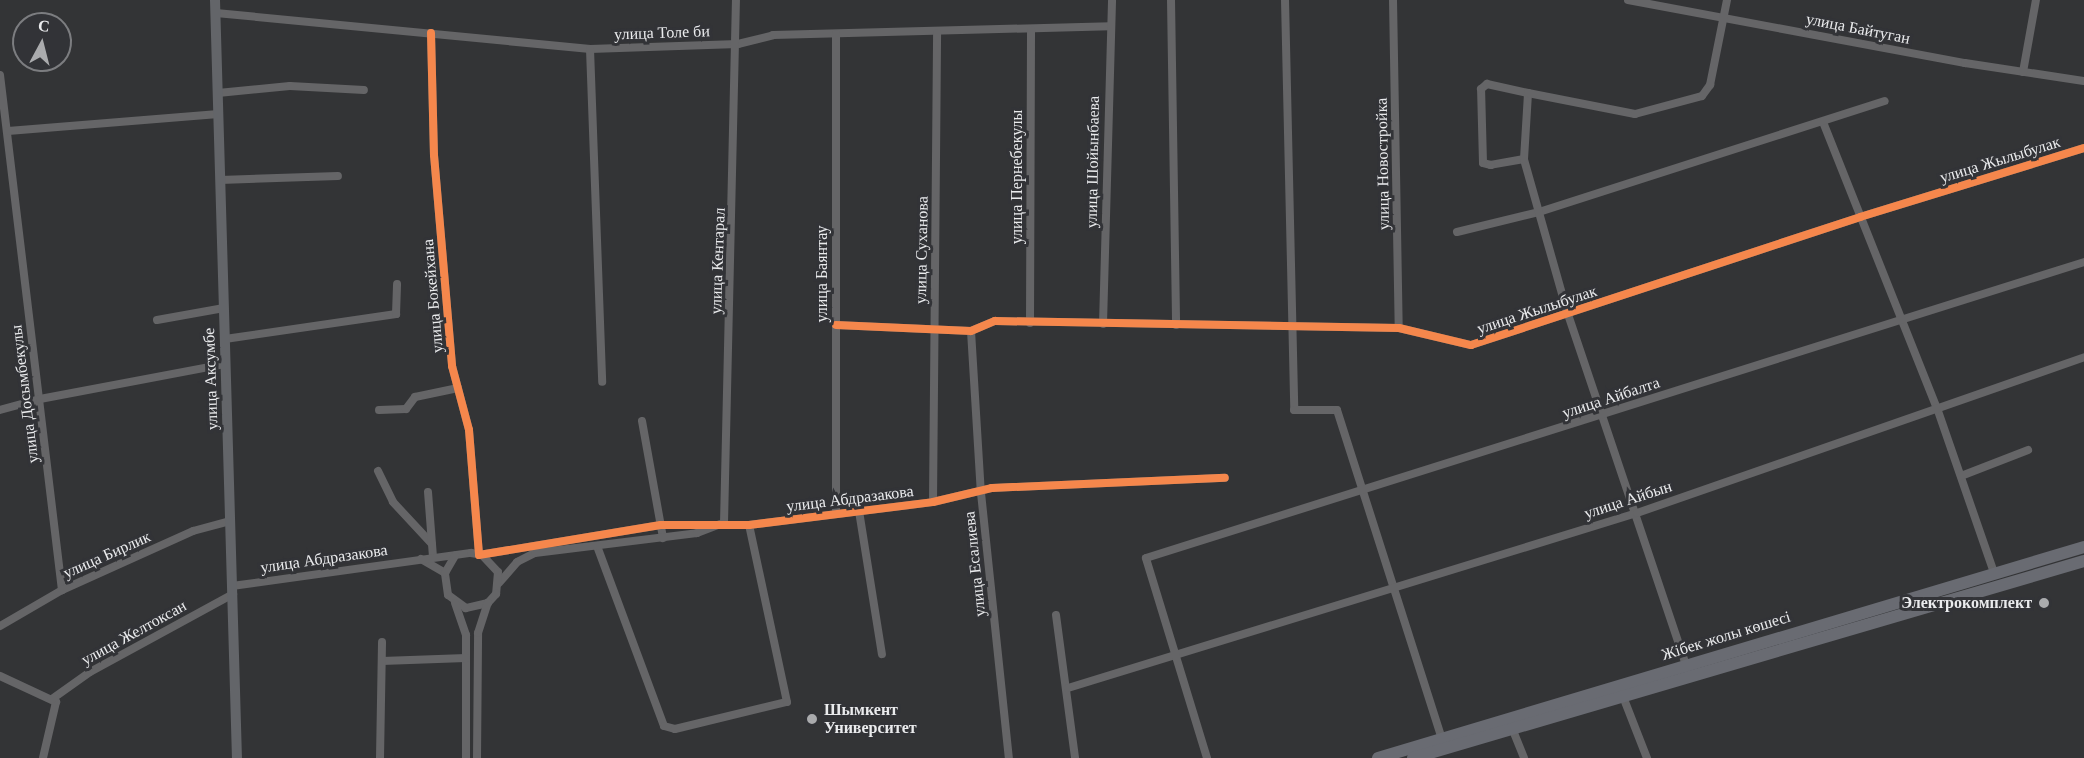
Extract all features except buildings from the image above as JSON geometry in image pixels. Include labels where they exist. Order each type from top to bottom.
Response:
[{"type":"main road","name":"улица Аксумбе","points":[[215,0],[237,758]]},
{"type":"main road","name":"Жібек жолы көшесі","points":[[1421,757],[1994,573],[2084,547]]},
{"type":"main road","name":"Жібек жолы көшесі","points":[[1378,758],[2084,561]]},
{"type":"street","name":"улица Кентарал","points":[[724,523],[738,44],[736,0]]},
{"type":"street","name":"улица Шойынбаева","points":[[1103,324],[1112,0]]},
{"type":"street","points":[[1171,0],[1176,325]]},
{"type":"street","points":[[1285,0],[1294,410],[1337,410],[1397,588],[1442,739]]},
{"type":"street","name":"улица Новостройка","points":[[1393,0],[1399,328]]},
{"type":"street","name":"улица Байтуган","points":[[1628,0],[2023,72],[2084,81]]},
{"type":"street","points":[[1524,159],[1491,165],[1483,163],[1481,89],[1487,84],[1635,114],[1695,99],[1710,85],[1726,0]]},
{"type":"street","points":[[2023,72],[2036,0]]},
{"type":"street","name":"улица Толе би","points":[[216,13],[590,49],[738,44],[773,35],[938,33],[1110,26]]},
{"type":"street","name":"улица Пернебекулы","points":[[1030,323],[1031,30]]},
{"type":"street","name":"улица Бокейхана","points":[[431,33],[434,156],[452,366],[469,430],[479,555]]},
{"type":"street","name":"улица Суханова","points":[[933,502],[938,33]]},
{"type":"street","name":"улица Баянтау","points":[[836,34],[836,514]]},
{"type":"street","points":[[590,49],[602,382]]},
{"type":"street","name":"улица Досымбекулы","points":[[0,75],[62,590]]},
{"type":"street","points":[[218,93],[290,86],[364,90]]},
{"type":"street","points":[[1528,93],[1524,159],[1568,315],[1637,513],[1688,670]]},
{"type":"street","points":[[1456,232],[1539,212],[1885,101]]},
{"type":"street","points":[[5,127],[218,114]]},
{"type":"street","points":[[1822,122],[1937,408],[1994,573]]},
{"type":"street","name":"улица Жылыбулак","points":[[836,325],[935,327],[971,331],[995,321],[1399,328],[1471,345],[1568,315],[1860,217],[2084,148]]},
{"type":"street","points":[[220,180],[338,176]]},
{"type":"street","name":"улица Айбалта","points":[[1175,655],[1146,558],[2084,262]]},
{"type":"street","points":[[225,339],[396,314],[397,284]]},
{"type":"street","points":[[157,320],[224,308]]},
{"type":"street","name":"улица Есалиева","points":[[971,331],[981,493],[1009,758]]},
{"type":"street","name":"улица Айбын","points":[[1068,688],[1637,513],[2084,357]]},
{"type":"street","points":[[0,410],[39,399],[226,364]]},
{"type":"street","points":[[379,410],[406,409],[415,397],[458,388]]},
{"type":"street","points":[[642,421],[663,538]]},
{"type":"street","points":[[1961,476],[2028,450]]},
{"type":"street","points":[[378,471],[393,502],[432,544]]},
{"type":"street","name":"улица Абдразакова","points":[[479,555],[661,525],[724,523],[749,525],[933,502],[981,493],[992,488],[1225,478]]},
{"type":"street","points":[[429,492],[433,557]]},
{"type":"street","points":[[859,511],[882,654]]},
{"type":"street","name":"улица Бирлик","points":[[0,626],[62,590],[193,531],[230,521]]},
{"type":"street","name":"улица Абдразакова","points":[[499,583],[517,562],[535,553],[697,533],[724,523]]},
{"type":"street","points":[[597,546],[664,726],[675,729],[788,702],[749,525]]},
{"type":"street","points":[[466,758],[466,635],[455,603],[444,584],[445,573],[455,556],[479,555],[492,562],[499,583],[488,603],[478,633],[477,758]]},
{"type":"street","name":"улица Абдразакова","points":[[232,590],[420,558],[455,556]]},
{"type":"street","points":[[420,558],[445,573]]},
{"type":"street","name":"улица Желтоксан","points":[[51,699],[90,672],[232,590]]},
{"type":"street","points":[[455,603],[478,608],[488,603]]},
{"type":"street","points":[[1056,615],[1068,688],[1075,758]]},
{"type":"street","points":[[380,758],[382,642]]},
{"type":"street","points":[[1175,655],[1207,758]]},
{"type":"street","points":[[382,661],[466,658]]},
{"type":"street","points":[[0,676],[56,702],[43,758]]},
{"type":"street","points":[[1622,694],[1647,758]]},
{"type":"street","points":[[1512,728],[1524,758]]},
{"type":"cycle path","points":[[431,33],[434,155],[452,366],[469,430],[479,555],[661,525],[749,525],[933,502],[992,488],[1225,478]]},
{"type":"cycle path","points":[[836,325],[971,331],[995,321],[1399,328],[1471,345],[1860,217],[2084,148]]},
{"type":"place","name":"Электрокомплект","points":[[2044,603]]},
{"type":"place","name":"Шымкент Университет","points":[[812,719]]}]
